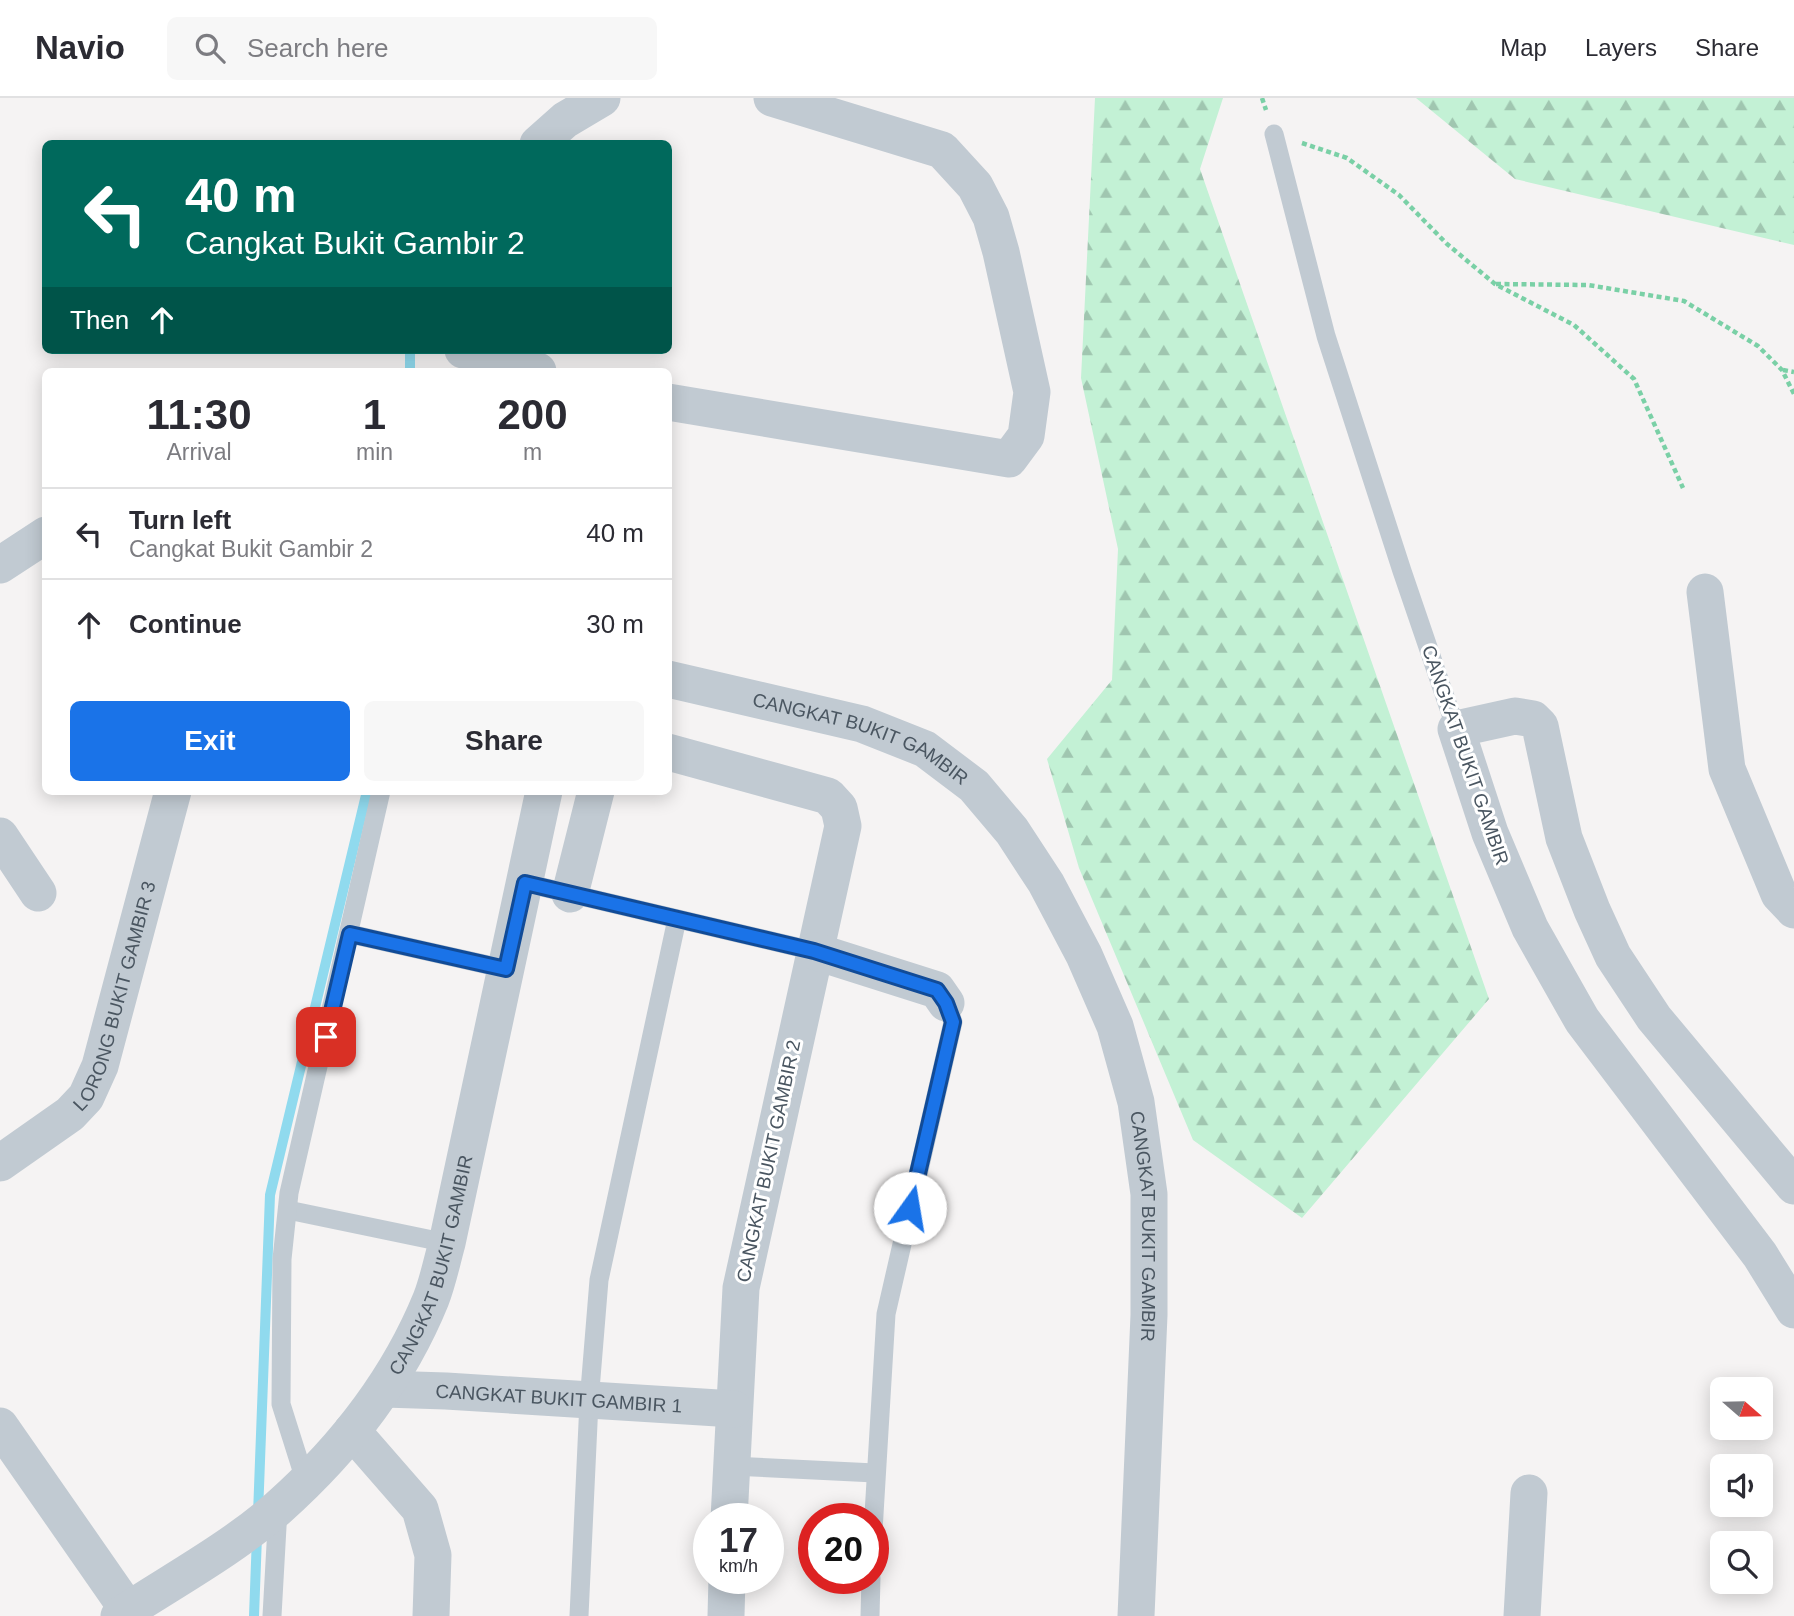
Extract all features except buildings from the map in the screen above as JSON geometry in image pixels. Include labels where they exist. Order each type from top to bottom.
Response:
[{"type":"street","points":[[542,140],[565,120],[602,98]]},
{"type":"street","points":[[672,403],[1009,459],[1026,436],[1032,392],[1001,252],[990,217],[975,186],[942,150],[772,98]]},
{"type":"street","points":[[477,354],[527,368]]},
{"type":"street","points":[[0,565],[42,538]]},
{"type":"street","points":[[1705,592],[1727,769],[1786,902]]},
{"type":"street","name":"CANGKAT BUKIT GAMBIR","points":[[672,680],[862,724],[925,750],[974,786],[1012,831],[1046,884],[1084,955],[1115,1026],[1136,1101],[1149,1194],[1149,1315],[1136,1616]]},
{"type":"street","points":[[1456,729],[1515,716],[1533,719],[1540,726],[1564,838],[1613,956],[1654,1018],[1794,1186]]},
{"type":"street","name":"CANGKAT BUKIT GAMBIR","points":[[1456,729],[1490,833],[1530,928],[1582,1020],[1760,1255],[1794,1310]]},
{"type":"street","name":"CANGKAT BUKIT GAMBIR 2","points":[[672,753],[828,796],[839,808],[843,826],[741,1288],[730,1503]]},
{"type":"street","name":"LORONG BUKIT GAMBIR 3","points":[[0,1163],[70,1114],[86,1097],[100,1066],[172,795]]},
{"type":"street","name":"CANGKAT BUKIT GAMBIR","points":[[124,1613],[223,1549],[272,1512],[352,1431],[384,1389],[410,1345],[432,1297],[447,1242],[543,795]]},
{"type":"street","points":[[570,894],[595,795]]},
{"type":"street","points":[[0,836],[38,893]]},
{"type":"street","points":[[814,951],[937,990],[946,1003]]},
{"type":"street","name":"CANGKAT BUKIT GAMBIR 1","points":[[384,1389],[734,1409]]},
{"type":"street","points":[[0,1426],[124,1613]]},
{"type":"street","points":[[352,1431],[420,1509],[433,1555],[431,1616]]},
{"type":"street","points":[[1522,1616],[1529,1493]]},
{"type":"street","points":[[726,1616],[727,1594]]},
{"type":"lane","name":"CANGKAT BUKIT GAMBIR","points":[[1274,134],[1326,336],[1456,729]]},
{"type":"lane","points":[[305,1480],[281,1404],[282,1259],[289,1192],[380,795]]},
{"type":"lane","points":[[525,883],[814,951]]},
{"type":"lane","points":[[579,1616],[598,1280],[677,919]]},
{"type":"lane","points":[[350,934],[506,969]]},
{"type":"lane","points":[[874,1503],[886,1314],[953,1022],[946,1003]]},
{"type":"lane","points":[[288,1210],[447,1242]]},
{"type":"lane","points":[[731,1466],[876,1473]]},
{"type":"lane","points":[[272,1512],[272,1616]]},
{"type":"lane","points":[[870,1616],[871,1594]]},
{"type":"path","points":[[1274,134],[1347,158],[1399,195],[1447,244],[1495,284],[1574,325],[1634,379],[1683,488]]},
{"type":"path","points":[[1495,284],[1588,285],[1684,301],[1758,346],[1782,370],[1794,394]]},
{"type":"path","points":[[1782,370],[1794,372]]},
{"type":"green space","points":[[1095,98],[1223,98],[1200,169],[1489,999],[1302,1218],[1193,1140],[1079,868],[1047,759],[1112,680],[1118,549],[1081,378]]},
{"type":"green space","points":[[1416,98],[1794,98],[1794,245],[1515,179]]},
{"type":"waterway","points":[[410,354],[410,368]]},
{"type":"waterway","points":[[258,1514],[270,1195],[366,795]]},
{"type":"waterway","points":[[254,1616],[257,1536]]},
{"type":"route","points":[[326,1037],[350,934],[506,969],[525,883],[814,951],[937,990],[946,1003],[953,1022],[910,1208]]}]
